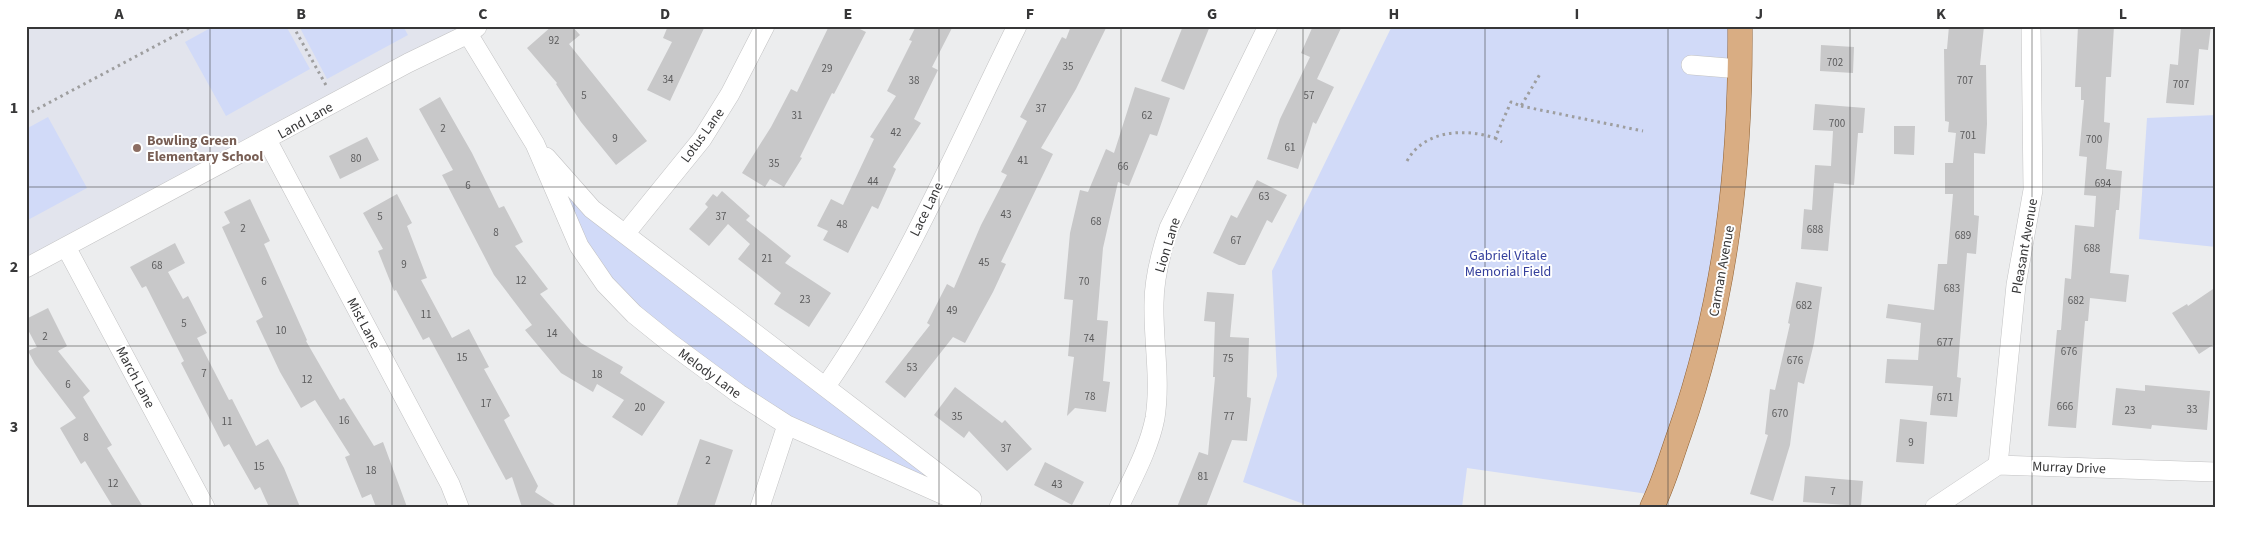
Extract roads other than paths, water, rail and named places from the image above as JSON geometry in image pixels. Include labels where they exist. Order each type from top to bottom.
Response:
[{"type":"main road","name":"Carman Avenue","points":[[1652,507],[1694,392],[1717,304],[1733,204],[1739,117],[1740,26]]},
{"type":"street","name":"Lotus Lane","points":[[625,234],[702,139],[730,94],[764,26]]},
{"type":"street","name":"Lace Lane","points":[[826,386],[855,344],[892,278],[1017,26]]},
{"type":"street","name":"Lion Lane","points":[[1118,507],[1142,457],[1154,418],[1158,372],[1154,302],[1158,263],[1169,228],[1268,26]]},
{"type":"street","name":"Pleasant Avenue","points":[[1998,465],[2016,285],[2033,190],[2031,26]]},
{"type":"street","name":"Melody Lane","points":[[473,30],[535,144],[579,246],[605,284],[634,314],[740,394],[787,425],[971,507]]},
{"type":"street","name":"Land Lane","points":[[26,268],[473,30]]},
{"type":"street","points":[[1691,65],[1740,69]]},
{"type":"street","name":"Mist Lane","points":[[267,140],[450,484],[459,507]]},
{"type":"street","name":"Melody Lane","points":[[535,144],[592,209],[982,507]]},
{"type":"street","name":"March Lane","points":[[66,247],[205,507]]},
{"type":"street","points":[[760,507],[787,425]]},
{"type":"street","points":[[1935,507],[1998,465]]},
{"type":"street","name":"Murray Drive","points":[[1998,465],[2216,472]]},
{"type":"place","name":"Bowling Green Elementary School","points":[[137,148]]},
{"type":"park label","name":"Gabriel Vitale Memorial Field","points":[[1508,264]]}]
